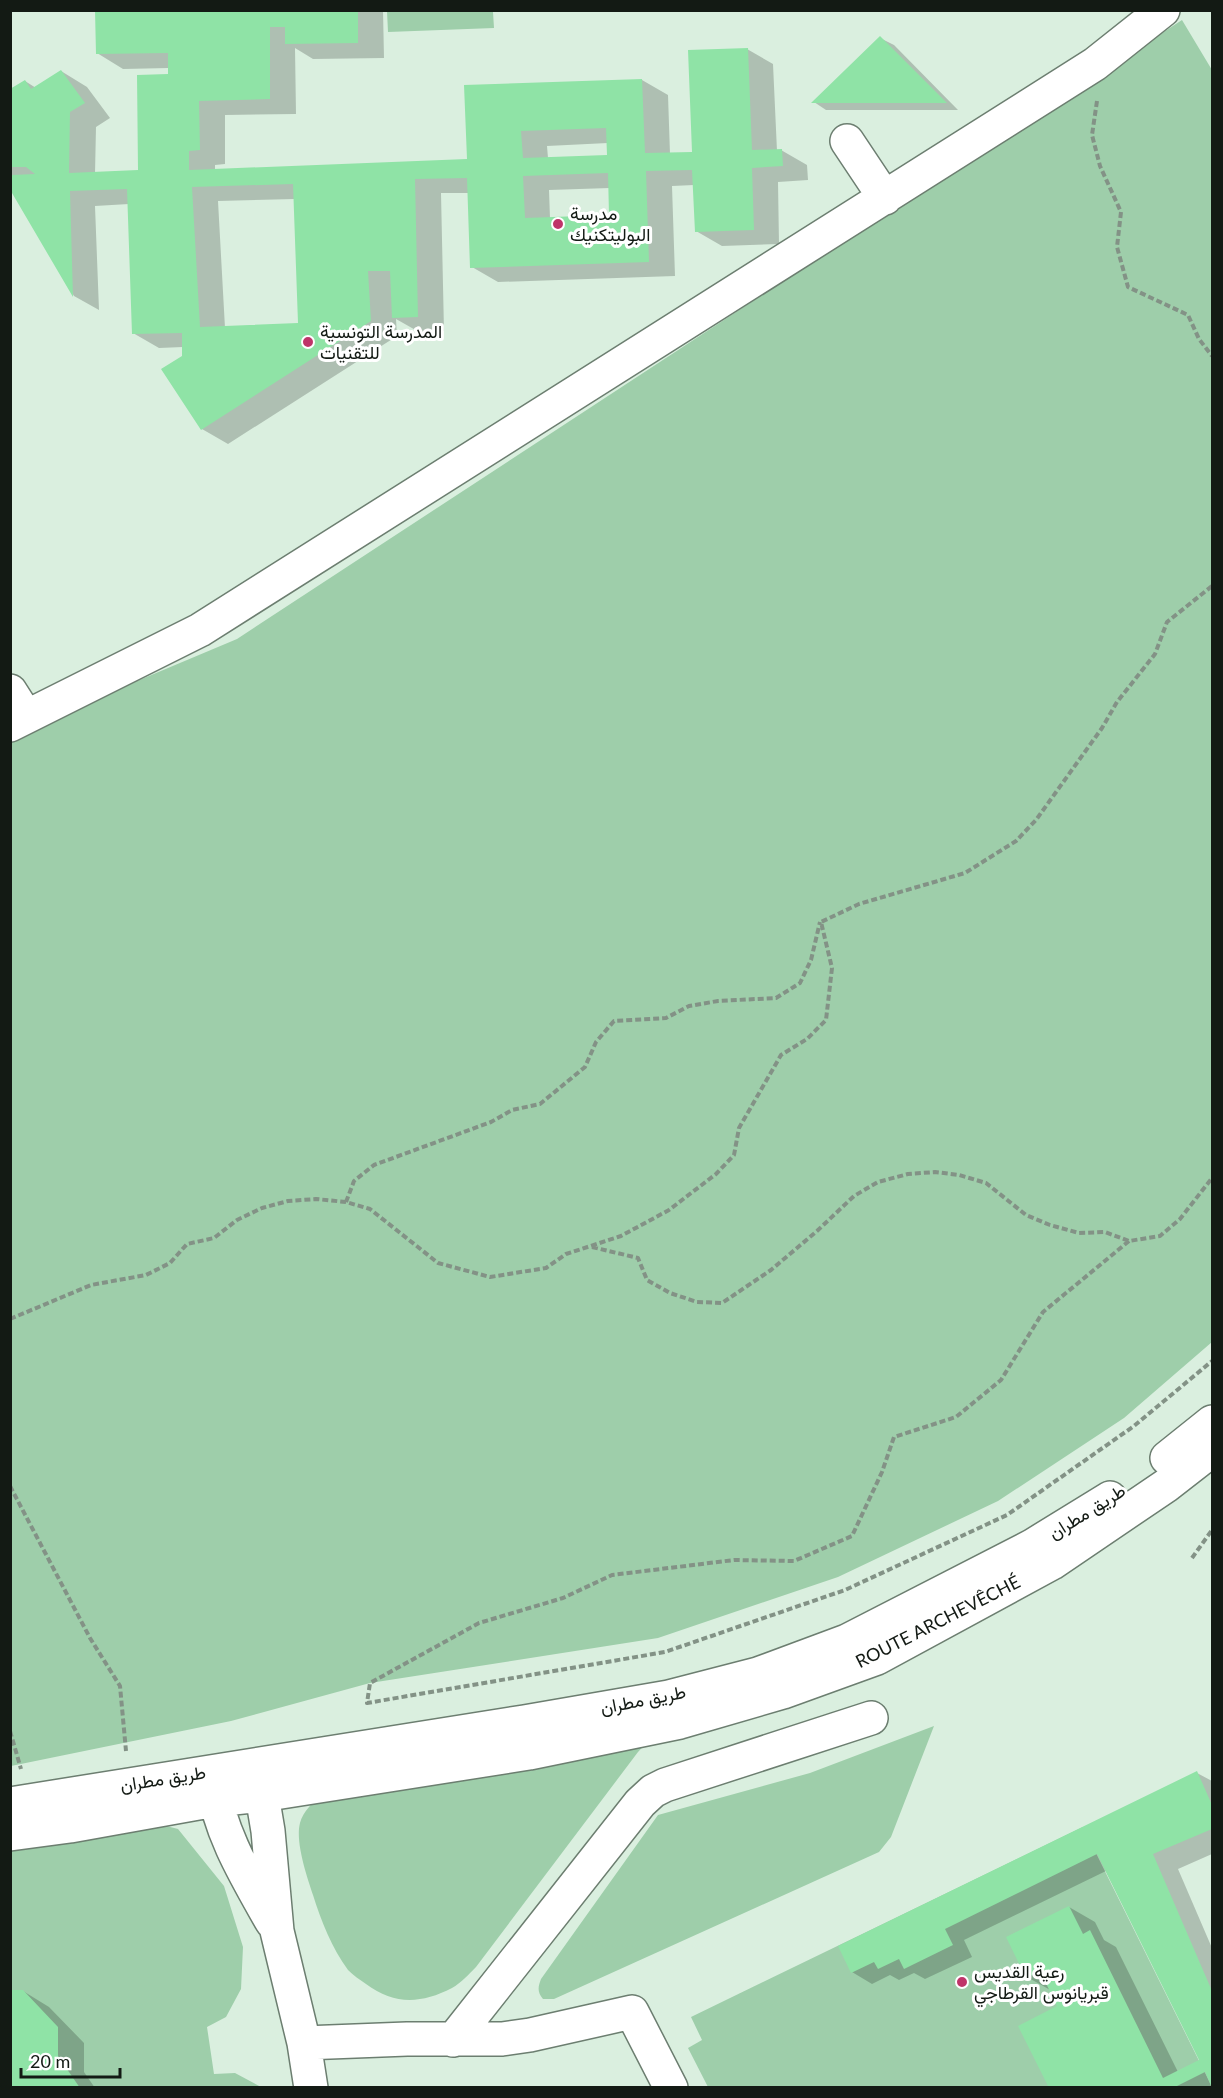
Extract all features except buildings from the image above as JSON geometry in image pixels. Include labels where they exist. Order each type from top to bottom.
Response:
[{"type":"street","points":[[16,711],[194,622],[885,198],[1095,64],[1163,10]]},
{"type":"street","points":[[847,141],[885,198]]},
{"type":"street","name":"طريق مطران","points":[[258,1780],[524,1722],[669,1697],[758,1674],[847,1641],[1042,1555],[1212,1422]]},
{"type":"street","name":"ROUTE ARCHEVÊCHÉ","points":[[529,1753],[680,1722],[783,1692],[877,1658],[1042,1555],[1167,1485],[1212,1450]]},
{"type":"street","points":[[453,2040],[640,1803],[653,1791],[665,1785],[871,1718]]},
{"type":"street","name":"طريق مطران","points":[[10,1834],[70,1826],[213,1786],[529,1753]]},
{"type":"street","points":[[258,1780],[268,1831],[277,1931],[304,2043],[311,2088]]},
{"type":"street","name":"طريق مطران","points":[[10,1804],[129,1785],[213,1786]]},
{"type":"street","points":[[213,1786],[219,1815],[237,1860],[277,1931]]},
{"type":"street","points":[[304,2043],[407,2039],[502,2039],[632,2012],[671,2088]]},
{"type":"path","points":[[1095,64],[1097,107],[1092,135],[1100,166],[1120,212],[1118,247],[1128,287],[1188,315],[1199,339],[1212,356]]},
{"type":"path","points":[[820,922],[860,904],[965,873],[1016,841],[1036,820],[1102,728],[1117,702],[1155,654],[1167,622],[1212,586]]},
{"type":"path","points":[[346,1202],[354,1181],[374,1165],[491,1122],[512,1110],[540,1104],[585,1067],[596,1042],[614,1021],[666,1018],[689,1006],[718,1001],[776,998],[800,983],[811,960],[820,922]]},
{"type":"path","points":[[10,1319],[91,1285],[146,1275],[170,1263],[187,1244],[214,1238],[237,1220],[262,1208],[288,1201],[316,1199],[346,1202],[370,1209],[438,1263],[490,1277],[546,1268],[567,1254],[621,1236],[669,1210],[716,1174],[734,1155],[739,1128],[781,1055],[807,1039],[826,1020],[832,968],[820,922]]},
{"type":"path","points":[[592,1247],[638,1258],[647,1280],[670,1293],[697,1302],[722,1303],[771,1270],[818,1231],[854,1196],[878,1182],[908,1174],[934,1172],[959,1175],[986,1184],[1026,1215],[1050,1225],[1079,1233],[1105,1232],[1129,1241],[1160,1236],[1180,1219],[1212,1178]]},
{"type":"path","points":[[1129,1241],[1043,1312],[1001,1380],[956,1417],[894,1437],[882,1472],[852,1536],[794,1561],[734,1560],[612,1575],[563,1598],[479,1623],[370,1683],[367,1703],[665,1652],[845,1590],[1007,1515],[1134,1426],[1212,1361]]},
{"type":"path","points":[[10,1486],[90,1638],[120,1686],[129,1785]]},
{"type":"path","points":[[1192,1558],[1212,1530]]},
{"type":"green space","points":[[387,10],[533,11],[493,12],[494,28],[388,32]]},
{"type":"green space","points":[[1182,20],[1212,70],[1212,1342],[1124,1418],[998,1501],[838,1577],[658,1638],[370,1683],[231,1721],[11,1766],[10,743],[61,713],[237,639]]},
{"type":"green space","points":[[663,1725],[638,1752],[476,1967],[459,1984],[429,1997],[397,1999],[376,1991],[348,1970],[323,1924],[300,1849],[301,1819],[321,1794]]},
{"type":"green space","points":[[934,1726],[891,1837],[879,1852],[554,1999],[543,1999],[539,1989],[541,1979],[658,1815],[810,1773]]},
{"type":"green space","points":[[147,1821],[178,1829],[224,1886],[243,1947],[241,1989],[226,2017],[207,2027],[214,2074],[235,2073],[261,2087],[11,2087],[10,1831]]},
{"type":"green space","name":"رعية القديس قبريانوس القرطاجي","points":[[1083,1827],[1212,2087],[708,2087],[688,2048],[702,2040],[691,2017]]},
{"type":"place","name":"مدرسة البوليتكنيك","points":[[558,224]]},
{"type":"place","name":"المدرسة التونسية للتقنيات","points":[[308,342]]},
{"type":"place","name":"رعية القديس قبريانوس القرطاجي","points":[[962,1982]]}]
